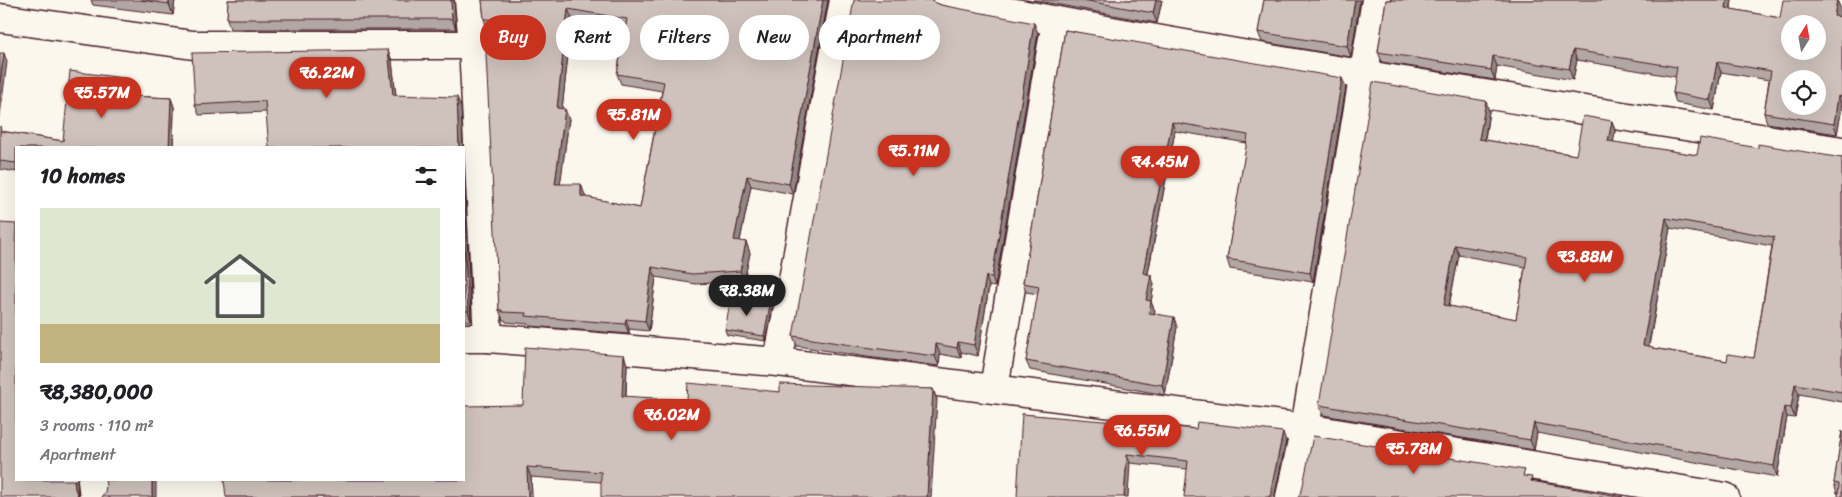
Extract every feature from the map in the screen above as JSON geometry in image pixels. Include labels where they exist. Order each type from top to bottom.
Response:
[{"type":"street","points":[[469,0],[473,45],[476,338],[778,362],[994,388],[1305,428],[1726,497]]},
{"type":"street","points":[[778,362],[844,0]]},
{"type":"street","points":[[948,0],[1056,21],[1363,74],[1842,151]]},
{"type":"street","points":[[1290,497],[1305,428],[1376,0]]},
{"type":"street","points":[[0,18],[193,45],[473,45]]},
{"type":"street","points":[[994,388],[1056,21]]},
{"type":"street","points":[[92,481],[94,497]]},
{"type":"building","points":[[141,0],[169,0],[169,4]]},
{"type":"building","points":[[228,0],[451,0],[452,19],[227,19]]},
{"type":"building","points":[[482,0],[823,0],[789,184],[747,176],[734,240],[746,242],[740,271],[692,274],[652,267],[645,321],[626,319],[625,324],[526,316],[527,313],[502,312],[502,310],[499,310],[486,60],[546,60],[546,15],[484,15]],"holes":[[[568,9],[603,15],[630,15],[630,60],[620,60],[617,74],[664,82],[640,208],[581,196],[581,184],[555,184],[565,109],[557,108],[562,60],[556,60],[556,15],[567,15]]]},
{"type":"building","points":[[854,0],[933,0],[941,5],[1034,23],[992,277],[986,276],[974,345],[958,342],[957,348],[936,344],[935,356],[793,336],[843,60],[940,60],[940,15],[851,15]]},
{"type":"building","points":[[1083,0],[1156,0],[1153,13]]},
{"type":"building","points":[[1264,0],[1355,0],[1347,46],[1258,32]]},
{"type":"building","points":[[1386,0],[1727,0],[1726,8],[1780,18],[1783,0],[1837,0],[1834,16],[1842,17],[1842,97],[1838,96],[1834,124],[1764,113],[1771,71],[1717,62],[1710,100],[1673,93],[1677,67],[1573,50],[1569,69],[1493,56],[1491,70],[1378,52]]},
{"type":"building","points":[[1065,30],[1342,78],[1310,273],[1227,259],[1248,135],[1172,122],[1143,273],[1151,275],[1146,300],[1151,301],[1149,313],[1174,317],[1162,385],[1026,361],[1039,286],[1023,283]]},
{"type":"building","points":[[388,50],[393,95],[457,97],[459,146],[269,146],[265,101],[195,105],[192,53]]},
{"type":"building","points":[[0,53],[4,53],[0,82]]},
{"type":"building","points":[[70,71],[124,78],[124,82],[130,83],[129,96],[171,98],[169,146],[15,146],[15,163],[0,161],[0,131],[63,141]]},
{"type":"building","points":[[1373,82],[1486,101],[1479,139],[1576,155],[1583,116],[1612,121],[1608,141],[1697,155],[1700,138],[1758,148],[1758,144],[1842,158],[1842,392],[1795,384],[1791,408],[1784,407],[1774,466],[1534,423],[1530,440],[1319,405]],"holes":[[[1666,218],[1774,237],[1754,358],[1728,354],[1727,361],[1643,345]],[[1455,245],[1527,257],[1516,319],[1444,305]]]},
{"type":"building","points":[[0,223],[15,224],[15,481],[74,481],[79,497],[0,497]]},
{"type":"building","points":[[465,252],[468,311],[465,311]]},
{"type":"building","points":[[731,298],[770,305],[764,336],[725,330]]},
{"type":"building","points":[[525,347],[624,355],[622,396],[687,400],[688,383],[780,392],[780,384],[933,389],[927,497],[601,497],[601,472],[527,467],[528,497],[226,497],[224,481],[465,481],[465,406],[523,405]]},
{"type":"building","points":[[1022,414],[1196,429],[1197,422],[1283,432],[1272,485],[1272,494],[1268,497],[1184,497],[1188,461],[1127,454],[1124,497],[1017,497]]},
{"type":"building","points":[[1842,431],[1842,497],[1838,497],[1839,484],[1834,483]]},
{"type":"building","points":[[1313,436],[1525,470],[1523,476],[1532,477],[1531,481],[1623,497],[1298,497],[1302,490]]},
{"type":"building","points":[[105,481],[152,481],[152,497],[101,497],[105,492]]}]
